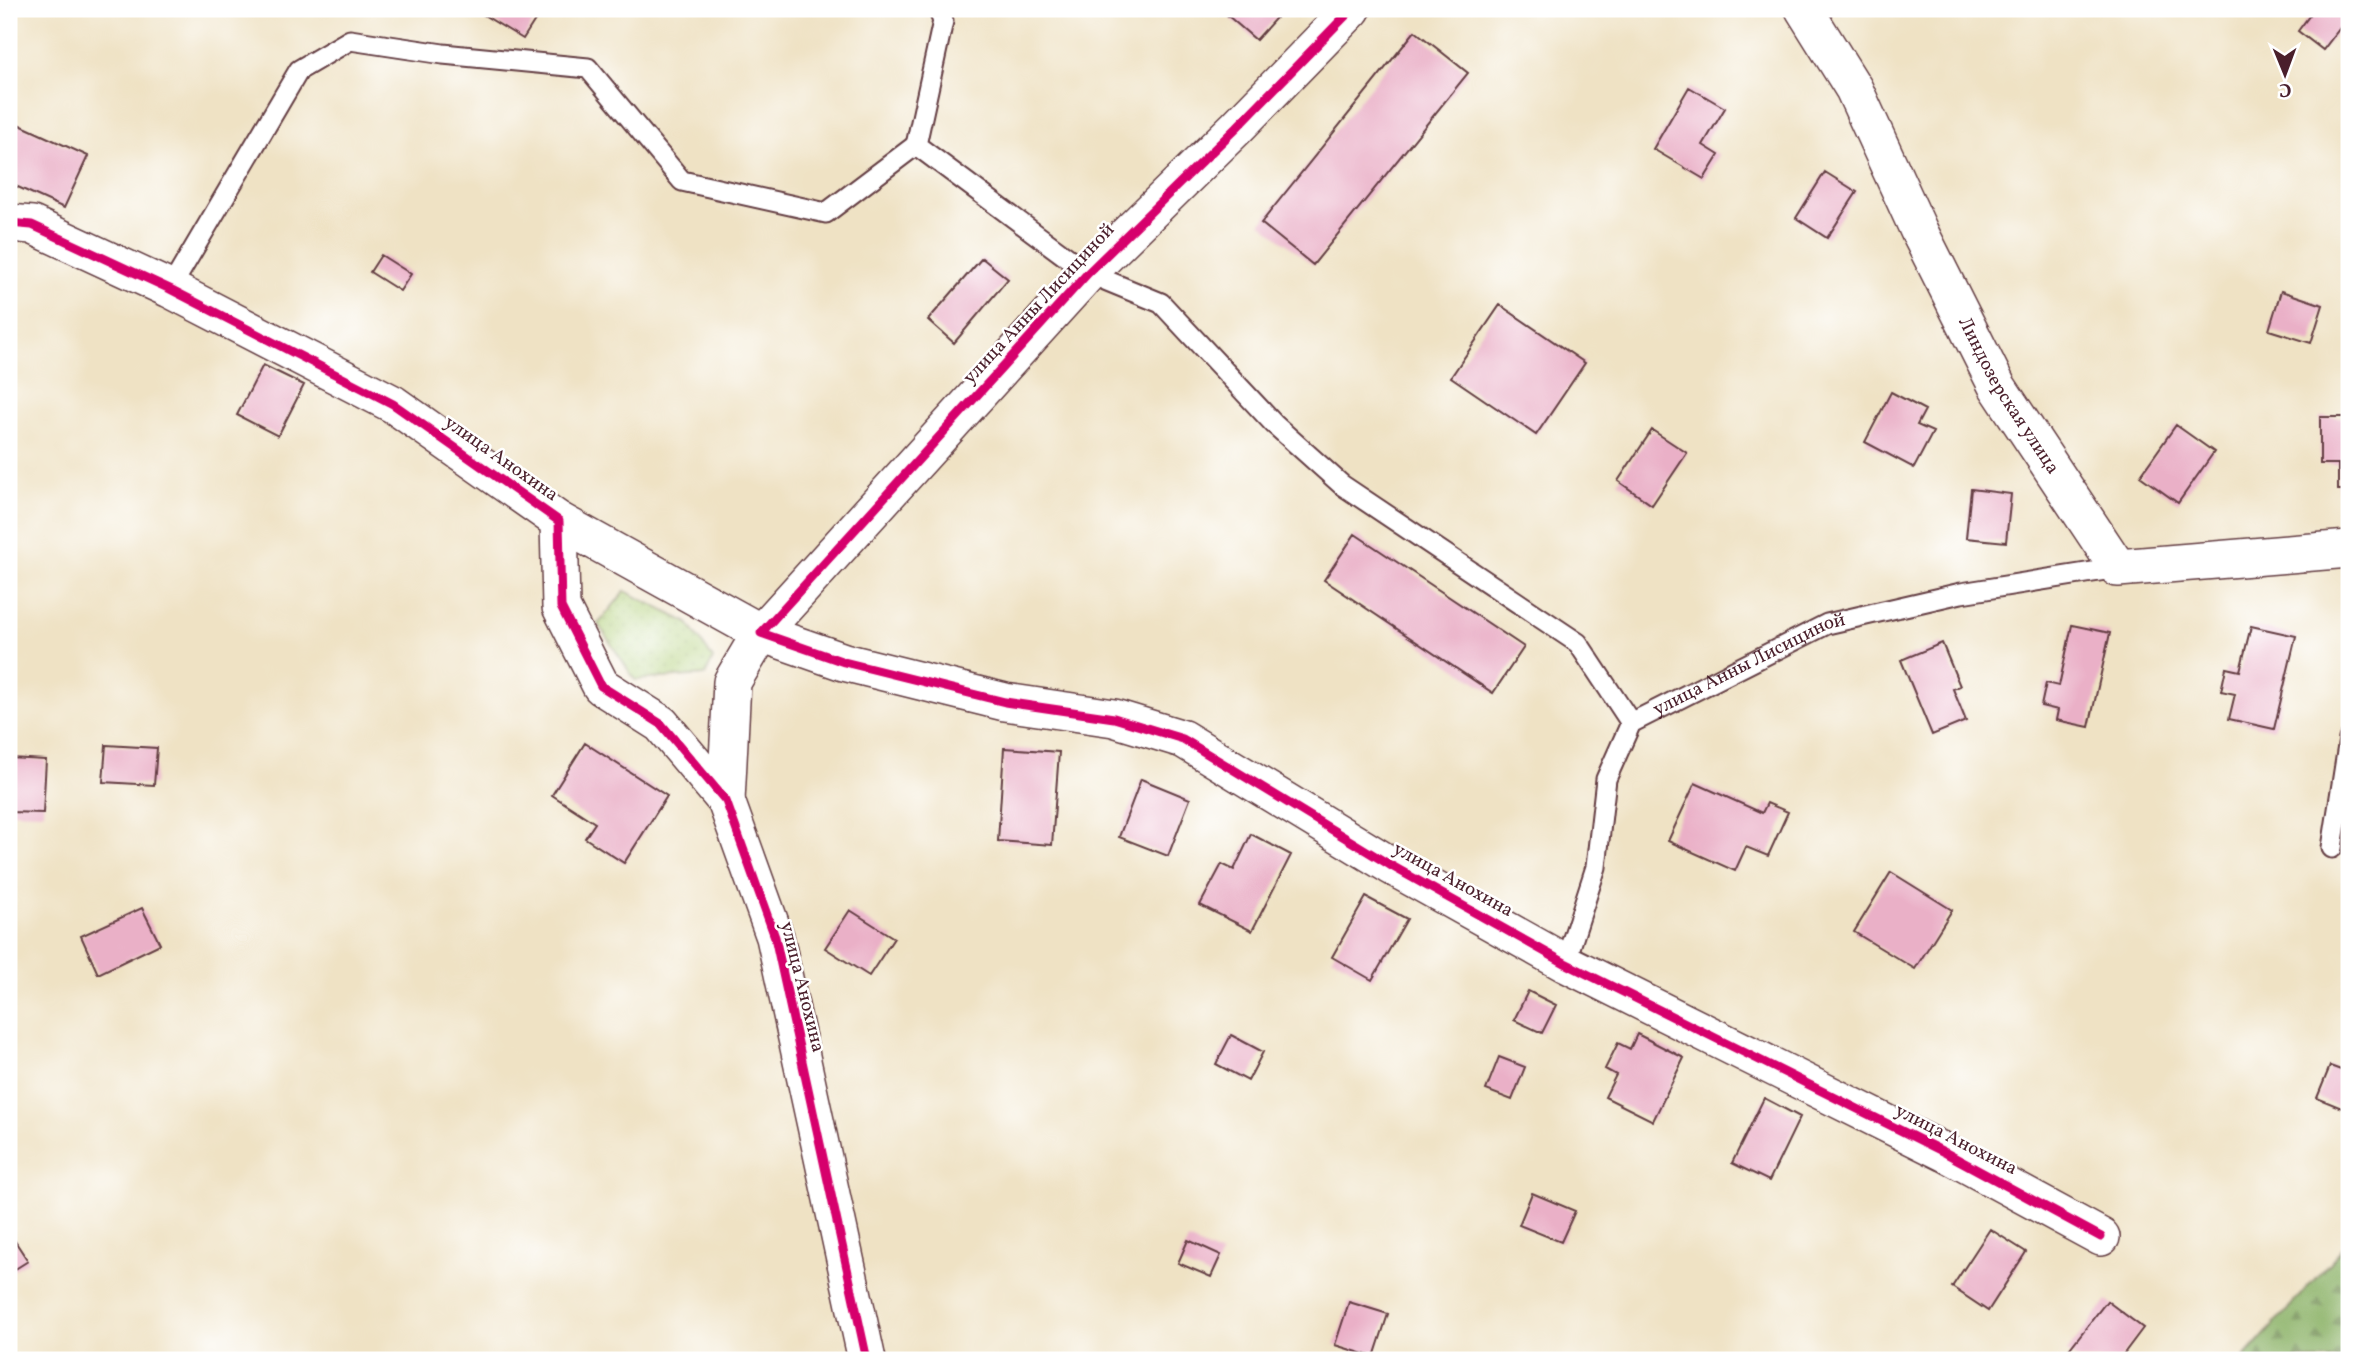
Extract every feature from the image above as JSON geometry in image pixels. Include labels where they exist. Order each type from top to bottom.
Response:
[{"type":"street","name":"улица Анны Лисициной","points":[[761,633],[1088,273],[1237,127],[1352,9]]},
{"type":"street","name":"Линдозерская улица","points":[[1804,9],[1854,89],[1919,231],[1997,386],[2118,568]]},
{"type":"street","name":"улица Анохина","points":[[9,223],[32,226],[170,289],[393,404],[559,521],[761,633],[844,662],[1005,702],[1114,718],[1183,739],[1390,865],[1566,963],[1946,1153],[2101,1237]]},
{"type":"street","name":"улица Анохина","points":[[559,521],[561,607],[601,686],[661,724],[726,801],[775,937],[867,1360]]},
{"type":"street","points":[[2118,568],[2349,549]]},
{"type":"street","name":"улица Анохина","points":[[726,801],[732,682],[761,633]]},
{"type":"lane","points":[[170,289],[299,70],[350,40],[443,54],[588,68],[682,181],[826,213],[916,145],[943,21],[938,9]]},
{"type":"lane","points":[[916,145],[1088,273],[1161,303],[1274,424],[1342,485],[1578,643],[1631,723]]},
{"type":"lane","name":"улица Анны Лисициной","points":[[1566,963],[1596,867],[1606,779],[1631,723],[1827,624],[1961,593],[2118,568]]},
{"type":"lane","points":[[2332,848],[2349,739]]},
{"type":"green space","points":[[625,591],[688,623],[713,659],[705,675],[635,680],[598,624]]},
{"type":"green space","points":[[2349,1241],[2349,1360],[2242,1360]]},
{"type":"building","points":[[474,9],[542,9],[523,39]]},
{"type":"building","points":[[1220,9],[1284,9],[1256,40]]},
{"type":"building","points":[[2309,9],[2349,9],[2349,16],[2323,50],[2298,31],[2312,12]]},
{"type":"building","points":[[1415,31],[1468,73],[1313,265],[1261,223]]},
{"type":"building","points":[[1689,87],[1725,108],[1703,145],[1719,155],[1704,179],[1653,149]]},
{"type":"building","points":[[9,120],[88,156],[64,208],[9,183]]},
{"type":"building","points":[[1825,172],[1857,192],[1827,238],[1796,218]]},
{"type":"building","points":[[381,255],[411,274],[400,291],[370,272]]},
{"type":"building","points":[[982,258],[1008,279],[954,343],[928,320]]},
{"type":"building","points":[[2281,291],[2323,305],[2311,343],[2269,330]]},
{"type":"building","points":[[1500,305],[1585,363],[1536,435],[1451,377]]},
{"type":"building","points":[[263,365],[304,385],[278,436],[237,415]]},
{"type":"building","points":[[1891,392],[1925,410],[1917,425],[1933,432],[1914,468],[1865,442]]},
{"type":"building","points":[[2320,417],[2349,417],[2349,490],[2338,490],[2338,464],[2320,464]]},
{"type":"building","points":[[2176,425],[2214,452],[2178,503],[2140,476]]},
{"type":"building","points":[[1652,430],[1687,453],[1652,505],[1618,481]]},
{"type":"building","points":[[1971,489],[2011,494],[2006,542],[1966,538]]},
{"type":"building","points":[[1355,534],[1524,647],[1493,693],[1324,580]]},
{"type":"building","points":[[2072,625],[2110,633],[2089,727],[2056,720],[2058,710],[2041,706],[2046,683],[2059,686]]},
{"type":"building","points":[[2251,626],[2296,636],[2274,729],[2229,719],[2235,694],[2221,691],[2226,668],[2240,671]]},
{"type":"building","points":[[1942,643],[1960,686],[1953,689],[1966,721],[1932,735],[1901,660]]},
{"type":"building","points":[[585,743],[667,796],[624,863],[585,838],[595,823],[552,795]]},
{"type":"building","points":[[106,745],[157,748],[154,785],[103,782]]},
{"type":"building","points":[[1004,748],[1059,752],[1052,845],[998,841]]},
{"type":"building","points":[[9,758],[46,760],[43,813],[9,812]]},
{"type":"building","points":[[1141,779],[1190,799],[1168,856],[1119,837]]},
{"type":"building","points":[[1695,783],[1762,813],[1767,803],[1788,812],[1768,856],[1746,847],[1735,871],[1668,841]]},
{"type":"building","points":[[1251,834],[1291,855],[1252,931],[1200,905],[1222,864],[1234,870]]},
{"type":"building","points":[[1891,872],[1952,910],[1915,969],[1854,932]]},
{"type":"building","points":[[1366,897],[1407,919],[1372,980],[1332,957]]},
{"type":"building","points":[[142,908],[160,944],[98,974],[81,936]]},
{"type":"building","points":[[850,910],[894,938],[869,976],[825,948]]},
{"type":"building","points":[[1528,991],[1556,1005],[1542,1033],[1514,1020]]},
{"type":"building","points":[[1637,1034],[1684,1058],[1653,1121],[1605,1097],[1616,1075],[1605,1069],[1618,1043],[1630,1049]]},
{"type":"building","points":[[1231,1035],[1263,1052],[1248,1081],[1216,1064]]},
{"type":"building","points":[[1499,1057],[1525,1067],[1512,1100],[1486,1090]]},
{"type":"building","points":[[2330,1066],[2349,1073],[2349,1111],[2317,1098]]},
{"type":"building","points":[[1764,1098],[1800,1117],[1769,1181],[1732,1163]]},
{"type":"building","points":[[1532,1193],[1575,1211],[1561,1242],[1519,1225]]},
{"type":"building","points":[[1990,1229],[2026,1252],[1988,1311],[1952,1287]]},
{"type":"building","points":[[9,1232],[28,1261],[9,1273]]},
{"type":"building","points":[[1188,1240],[1221,1255],[1211,1277],[1178,1263]]},
{"type":"building","points":[[2107,1301],[2143,1328],[2119,1360],[2078,1360],[2067,1352]]},
{"type":"building","points":[[1349,1302],[1388,1314],[1374,1357],[1335,1345]]},
{"type":"cycle path","points":[[1352,9],[1237,127],[1088,273],[761,633],[844,662],[1005,702],[1114,718],[1183,739],[1390,865],[1565,963],[1946,1153],[2101,1237]]},
{"type":"cycle path","points":[[9,223],[32,225],[170,289],[393,404],[559,521],[561,607],[601,686],[661,724],[726,801],[775,937],[867,1360]]}]
